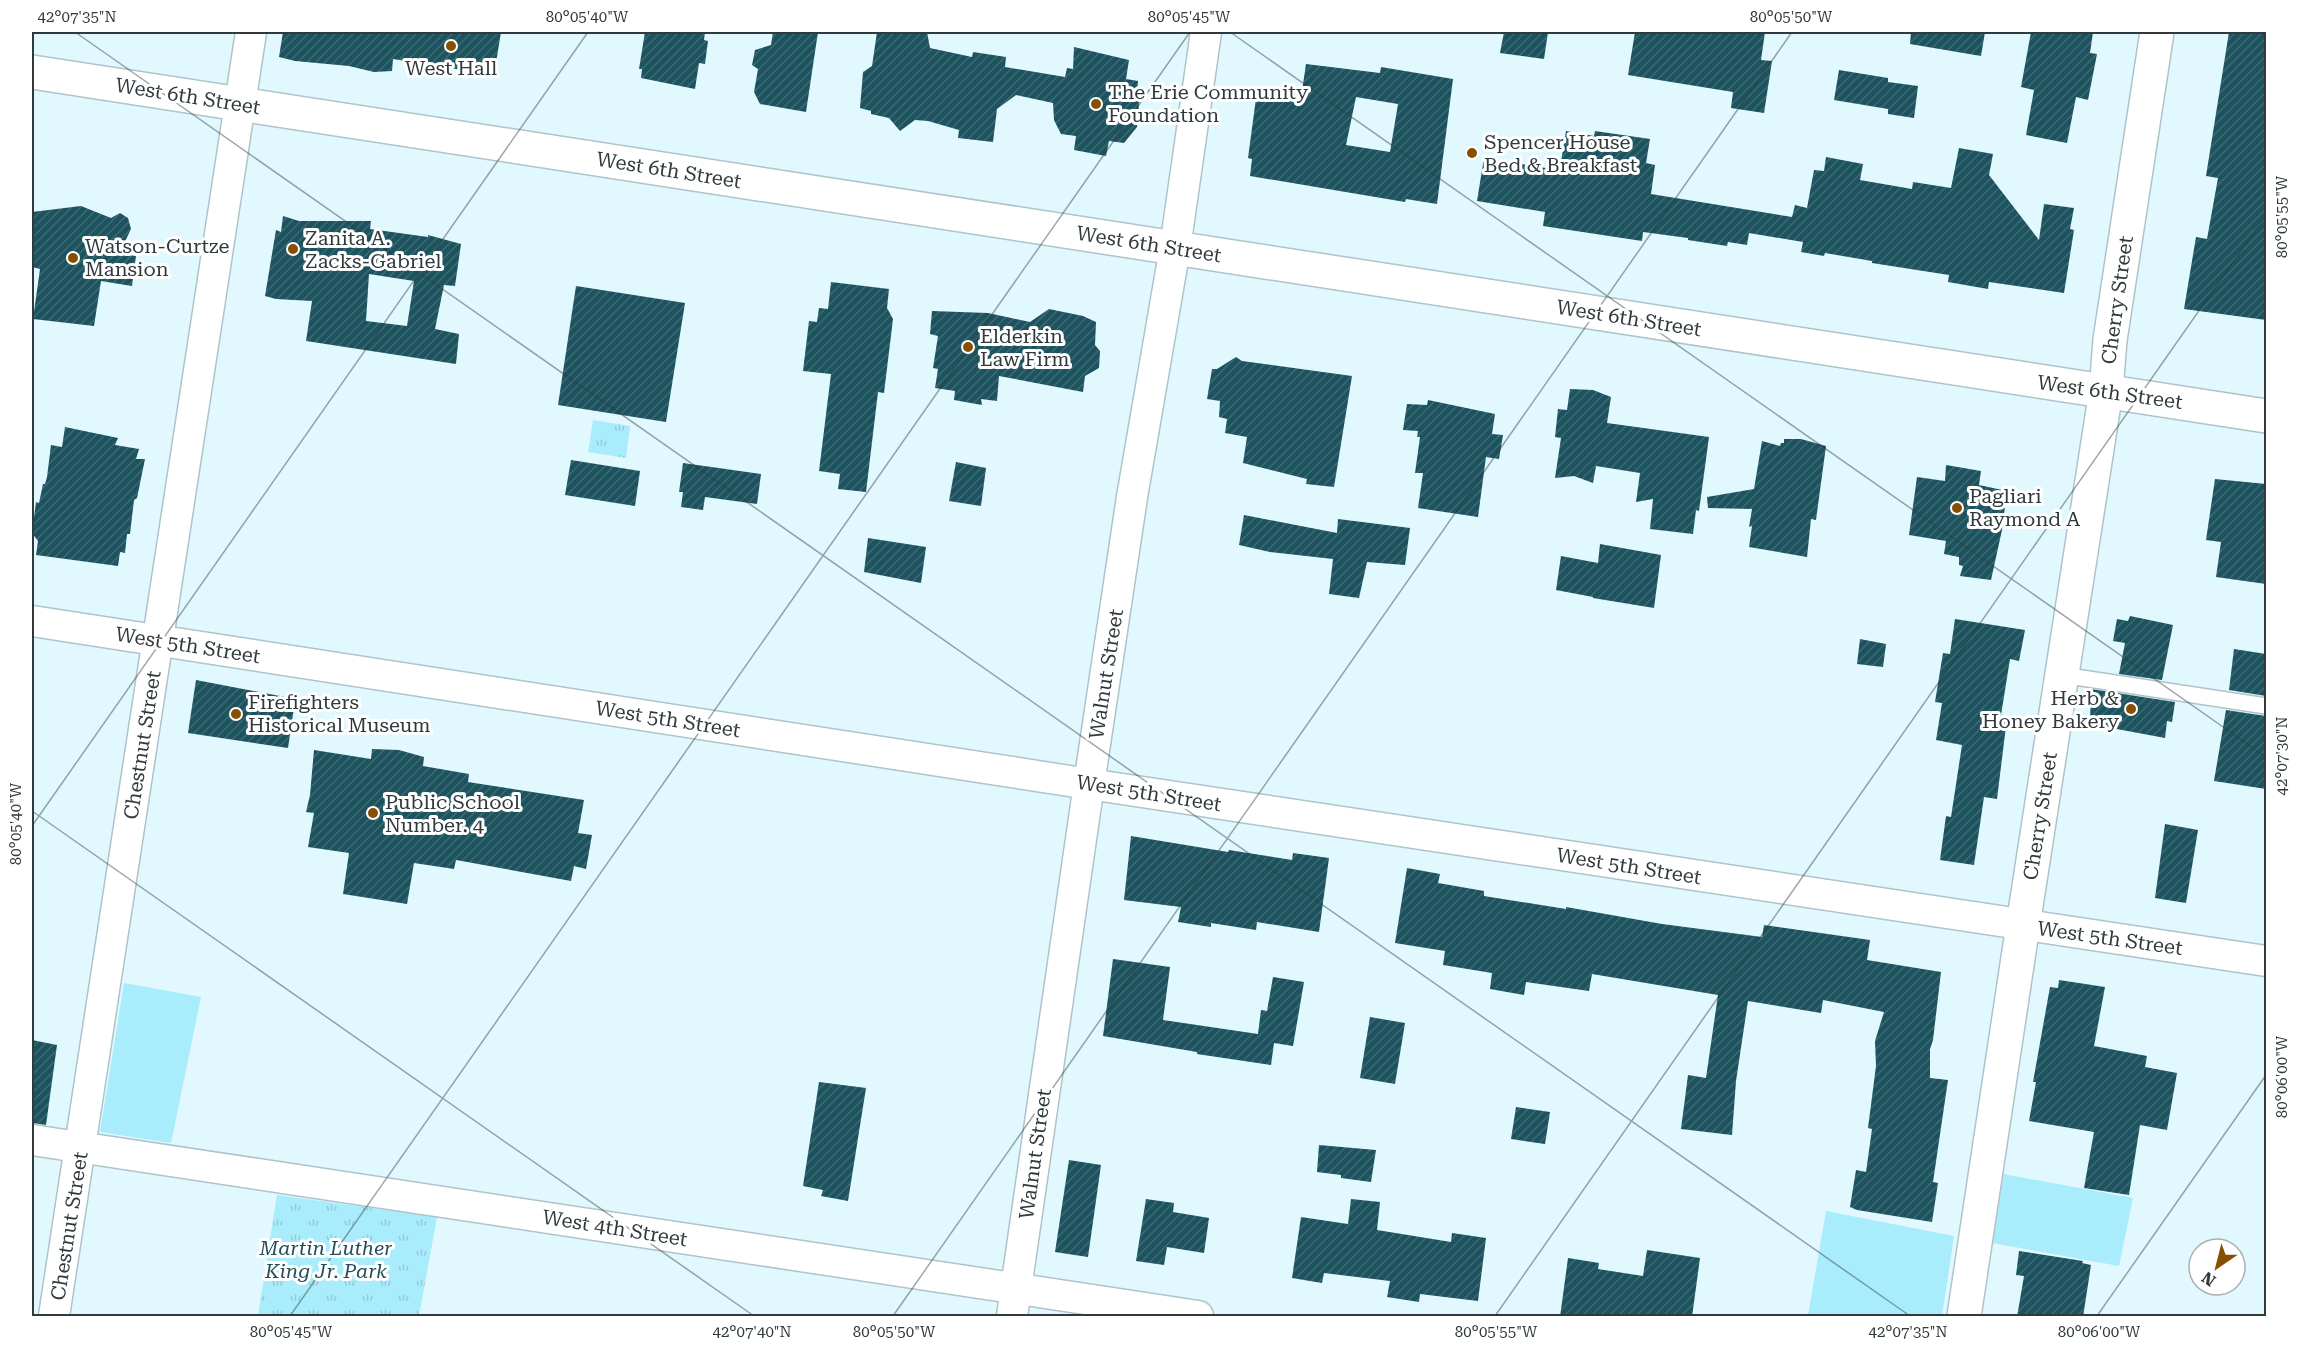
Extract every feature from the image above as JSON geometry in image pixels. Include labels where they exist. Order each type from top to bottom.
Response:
[{"type":"main road","name":"Cherry Street","points":[[1964,1317],[2106,391],[2110,340],[2157,32]]},
{"type":"main road","name":"West 6th Street","points":[[32,72],[2266,416]]},
{"type":"street","name":"Chestnut Street","points":[[54,1317],[250,32]]},
{"type":"street","name":"Walnut Street","points":[[1014,1303],[1132,497],[1175,248],[1206,32]]},
{"type":"street","name":"West 5th Street","points":[[32,621],[1089,784],[2266,961]]},
{"type":"street","name":"West 4th Street","points":[[32,1140],[1014,1303],[1198,1317]]},
{"type":"lane","points":[[2061,675],[2266,706]]},
{"type":"green space","points":[[593,420],[630,426],[626,458],[588,452]]},
{"type":"green space","points":[[124,983],[201,997],[171,1143],[100,1132]]},
{"type":"green space","points":[[2003,1174],[2133,1198],[2119,1266],[1992,1243]]},
{"type":"green space","name":"Martin Luther King Jr. Park","points":[[277,1195],[437,1217],[419,1316],[258,1316]]},
{"type":"green space","points":[[1826,1211],[1954,1236],[1942,1316],[1808,1316]]},
{"type":"building","points":[[283,32],[501,32],[494,75],[393,59],[392,71],[374,72],[349,66],[295,61],[279,57]]},
{"type":"building","points":[[645,32],[705,32],[704,40],[708,41],[705,64],[699,63],[695,89],[641,78],[642,69],[639,69]]},
{"type":"building","points":[[773,32],[818,32],[806,112],[760,104],[754,92],[758,69],[752,65],[755,50],[771,45]]},
{"type":"building","points":[[877,32],[927,32],[930,48],[972,57],[973,52],[1006,57],[1005,67],[1065,77],[1067,68],[1073,69],[1074,47],[1129,60],[1126,79],[1138,81],[1137,91],[1140,92],[1137,127],[1124,143],[1109,141],[1106,156],[1074,150],[1076,136],[1061,134],[1054,120],[1053,103],[1016,95],[997,109],[993,142],[958,138],[959,130],[928,121],[915,120],[900,131],[889,118],[871,114],[871,111],[860,108],[863,72],[872,66]]},
{"type":"building","points":[[1504,32],[1548,32],[1544,59],[1500,53]]},
{"type":"building","points":[[1635,32],[1765,32],[1761,60],[1772,61],[1764,113],[1731,108],[1733,92],[1628,75]]},
{"type":"building","points":[[1911,32],[1985,32],[1981,56],[1910,44]]},
{"type":"building","points":[[2031,32],[2093,32],[2090,53],[2097,54],[2088,100],[2076,97],[2067,143],[2026,135],[2034,90],[2021,87]]},
{"type":"building","points":[[2229,32],[2266,32],[2266,320],[2184,309],[2196,237],[2207,239],[2218,178],[2206,176]]},
{"type":"building","points":[[1306,64],[1380,73],[1381,67],[1453,79],[1437,204],[1406,199],[1405,202],[1250,176],[1252,159],[1248,158],[1257,91],[1301,98]],"holes":[[[1356,97],[1398,104],[1390,152],[1346,145]]]},
{"type":"building","points":[[1839,70],[1888,78],[1888,82],[1918,86],[1914,118],[1888,114],[1888,109],[1834,100]]},
{"type":"building","points":[[1566,131],[1594,136],[1595,131],[1650,139],[1646,163],[1655,165],[1651,194],[1792,217],[1795,205],[1807,208],[1814,170],[1824,171],[1826,157],[1863,164],[1860,180],[1912,189],[1913,182],[1951,188],[1959,148],[1993,154],[1989,175],[2039,240],[2044,204],[2074,208],[2070,229],[2074,230],[2064,293],[1989,282],[1988,289],[1948,282],[1949,275],[1825,253],[1824,256],[1801,252],[1803,242],[1749,233],[1747,245],[1728,242],[1727,246],[1643,232],[1642,241],[1543,226],[1545,212],[1477,201],[1484,158],[1552,169],[1552,167],[1560,168]]},
{"type":"building","points":[[81,206],[111,218],[120,213],[128,218],[131,229],[119,254],[136,256],[132,286],[101,281],[94,326],[33,319],[40,269],[32,267],[32,212]]},
{"type":"building","points":[[283,216],[299,221],[371,221],[370,229],[428,237],[428,235],[461,244],[455,286],[444,285],[435,329],[459,334],[456,364],[306,341],[312,301],[276,299],[265,296],[276,230],[281,232]],"holes":[[[369,274],[414,281],[407,326],[366,321]]]},
{"type":"building","points":[[831,282],[889,289],[887,308],[893,319],[884,393],[878,392],[866,492],[838,489],[840,474],[819,471],[831,374],[803,371],[809,321],[817,322],[819,308],[828,309]]},
{"type":"building","points":[[576,286],[685,303],[666,422],[558,405]]},
{"type":"building","points":[[1049,309],[1083,316],[1096,322],[1095,345],[1100,351],[1099,368],[1085,376],[1083,392],[999,376],[997,401],[981,399],[982,405],[954,400],[955,391],[935,388],[938,369],[933,368],[938,336],[930,334],[932,311],[988,313],[1030,322]]},
{"type":"building","points":[[1236,357],[1242,361],[1352,376],[1334,487],[1306,484],[1307,479],[1243,463],[1247,437],[1225,433],[1227,419],[1219,417],[1220,401],[1207,399],[1212,369],[1217,369]]},
{"type":"building","points":[[1570,389],[1593,390],[1611,397],[1607,423],[1709,437],[1699,511],[1696,510],[1693,534],[1650,529],[1653,499],[1636,502],[1640,473],[1596,466],[1593,483],[1574,476],[1555,478],[1561,438],[1555,437],[1558,409],[1567,410]]},
{"type":"building","points":[[1428,400],[1495,414],[1492,434],[1503,435],[1499,459],[1486,457],[1478,517],[1418,508],[1423,473],[1415,473],[1420,437],[1417,437],[1418,431],[1403,430],[1407,404],[1427,405]]},
{"type":"building","points":[[65,427],[118,438],[115,445],[139,449],[136,459],[145,459],[137,498],[134,500],[130,534],[127,534],[125,553],[120,552],[118,566],[36,555],[38,541],[32,533],[36,502],[39,503],[47,477],[51,445],[62,447]]},
{"type":"building","points":[[1784,439],[1801,439],[1826,446],[1816,520],[1811,519],[1807,557],[1749,547],[1752,509],[1708,508],[1707,497],[1754,489],[1762,441],[1780,446],[1784,443]]},
{"type":"building","points":[[571,460],[640,471],[635,506],[565,495]]},
{"type":"building","points":[[956,462],[986,468],[981,506],[949,501]]},
{"type":"building","points":[[683,463],[761,474],[757,504],[705,497],[703,510],[681,507],[683,492],[679,492]]},
{"type":"building","points":[[1946,465],[1981,471],[1979,485],[2007,491],[2002,530],[1991,580],[1960,576],[1963,566],[1959,565],[1959,557],[1944,554],[1946,541],[1909,535],[1917,477],[1945,481]]},
{"type":"building","points":[[2215,479],[2266,484],[2266,584],[2216,577],[2221,542],[2206,540]]},
{"type":"building","points":[[1244,515],[1337,533],[1338,519],[1410,528],[1405,565],[1367,562],[1359,598],[1329,594],[1333,559],[1270,552],[1239,545]]},
{"type":"building","points":[[868,538],[926,547],[921,583],[864,572]]},
{"type":"building","points":[[1600,544],[1661,555],[1654,608],[1556,590],[1561,556],[1598,563]]},
{"type":"building","points":[[2130,616],[2173,625],[2162,680],[2119,674],[2125,643],[2113,641],[2117,619],[2128,621]]},
{"type":"building","points":[[1955,619],[2025,630],[2019,661],[2010,659],[2001,715],[2002,718],[2007,718],[1997,799],[1984,797],[1974,865],[1940,860],[1946,816],[1951,817],[1962,745],[1936,740],[1942,703],[1935,702],[1943,653],[1950,654]]},
{"type":"building","points":[[1860,639],[1886,644],[1883,667],[1857,664]]},
{"type":"building","points":[[2234,649],[2266,654],[2266,696],[2229,690]]},
{"type":"building","points":[[196,680],[285,697],[285,699],[295,701],[288,748],[188,733]]},
{"type":"building","points":[[2091,689],[2175,702],[2172,722],[2167,721],[2165,738],[2090,724]]},
{"type":"building","points":[[2226,710],[2266,716],[2266,789],[2214,781]]},
{"type":"building","points":[[372,749],[399,750],[424,757],[423,766],[469,774],[468,782],[584,800],[578,833],[592,835],[586,869],[574,866],[571,881],[456,860],[454,869],[414,863],[407,904],[343,894],[349,853],[308,847],[314,813],[306,812],[314,750],[371,759]]},
{"type":"building","points":[[2165,824],[2198,830],[2186,903],[2155,898]]},
{"type":"building","points":[[1131,836],[1292,860],[1293,853],[1329,858],[1319,932],[1257,922],[1256,930],[1211,923],[1211,927],[1178,922],[1181,907],[1124,900]]},
{"type":"building","points":[[1407,868],[1440,874],[1438,883],[1484,891],[1484,896],[1566,909],[1566,907],[1662,924],[1762,937],[1764,925],[1870,940],[1867,960],[1941,972],[1930,1049],[1930,1078],[1948,1080],[1933,1182],[1938,1183],[1932,1222],[1850,1207],[1856,1170],[1866,1172],[1872,1129],[1868,1128],[1876,1066],[1875,1041],[1884,1012],[1823,1000],[1821,1013],[1748,1001],[1736,1081],[1732,1135],[1681,1129],[1688,1075],[1706,1078],[1718,995],[1592,974],[1589,991],[1526,982],[1524,995],[1490,989],[1492,973],[1443,965],[1445,951],[1395,943]]},
{"type":"building","points":[[1113,959],[1170,967],[1163,1020],[1258,1034],[1261,1010],[1267,1011],[1273,977],[1304,982],[1293,1046],[1274,1043],[1271,1065],[1103,1036]]},
{"type":"building","points":[[2059,980],[2105,987],[2094,1046],[2147,1056],[2145,1067],[2177,1073],[2167,1130],[2140,1125],[2129,1195],[2084,1188],[2094,1132],[2029,1121],[2036,1082],[2033,1082],[2050,987],[2058,988]]},
{"type":"building","points":[[1370,1017],[1405,1023],[1395,1084],[1360,1078]]},
{"type":"building","points":[[32,1040],[57,1045],[46,1125],[32,1123]]},
{"type":"building","points":[[819,1082],[866,1088],[848,1201],[821,1196],[823,1190],[803,1186]]},
{"type":"building","points":[[1516,1107],[1550,1112],[1545,1144],[1511,1139]]},
{"type":"building","points":[[1319,1145],[1376,1150],[1371,1182],[1317,1172]]},
{"type":"building","points":[[1069,1160],[1101,1165],[1088,1257],[1055,1252]]},
{"type":"building","points":[[1146,1199],[1174,1203],[1173,1212],[1209,1218],[1204,1253],[1167,1247],[1164,1265],[1136,1261]]},
{"type":"building","points":[[1351,1199],[1380,1202],[1377,1230],[1451,1242],[1452,1233],[1486,1238],[1478,1301],[1420,1294],[1419,1302],[1387,1297],[1390,1281],[1324,1273],[1322,1283],[1292,1278],[1301,1217],[1348,1224]]},
{"type":"building","points":[[1647,1250],[1700,1258],[1692,1317],[1560,1317],[1568,1258],[1599,1263],[1598,1269],[1643,1276]]},
{"type":"building","points":[[2019,1251],[2083,1261],[2082,1263],[2091,1265],[2083,1317],[2017,1317],[2024,1276],[2016,1275]]},
{"type":"place","name":"West Hall","points":[[451,46]]},
{"type":"place","name":"The Erie Community Foundation","points":[[1096,104]]},
{"type":"place","name":"Spencer House Bed & Breakfast","points":[[1472,153]]},
{"type":"place","name":"Zanita A. Zacks-Gabriel","points":[[293,249]]},
{"type":"place","name":"Watson-Curtze Mansion","points":[[73,258]]},
{"type":"place","name":"Elderkin Law Firm","points":[[968,347]]},
{"type":"place","name":"Pagliari Raymond A","points":[[1957,508]]},
{"type":"place","name":"Herb & Honey Bakery","points":[[2131,709]]},
{"type":"place","name":"Firefighters Historical Museum","points":[[236,714]]},
{"type":"place","name":"Public School Number. 4","points":[[373,813]]}]
